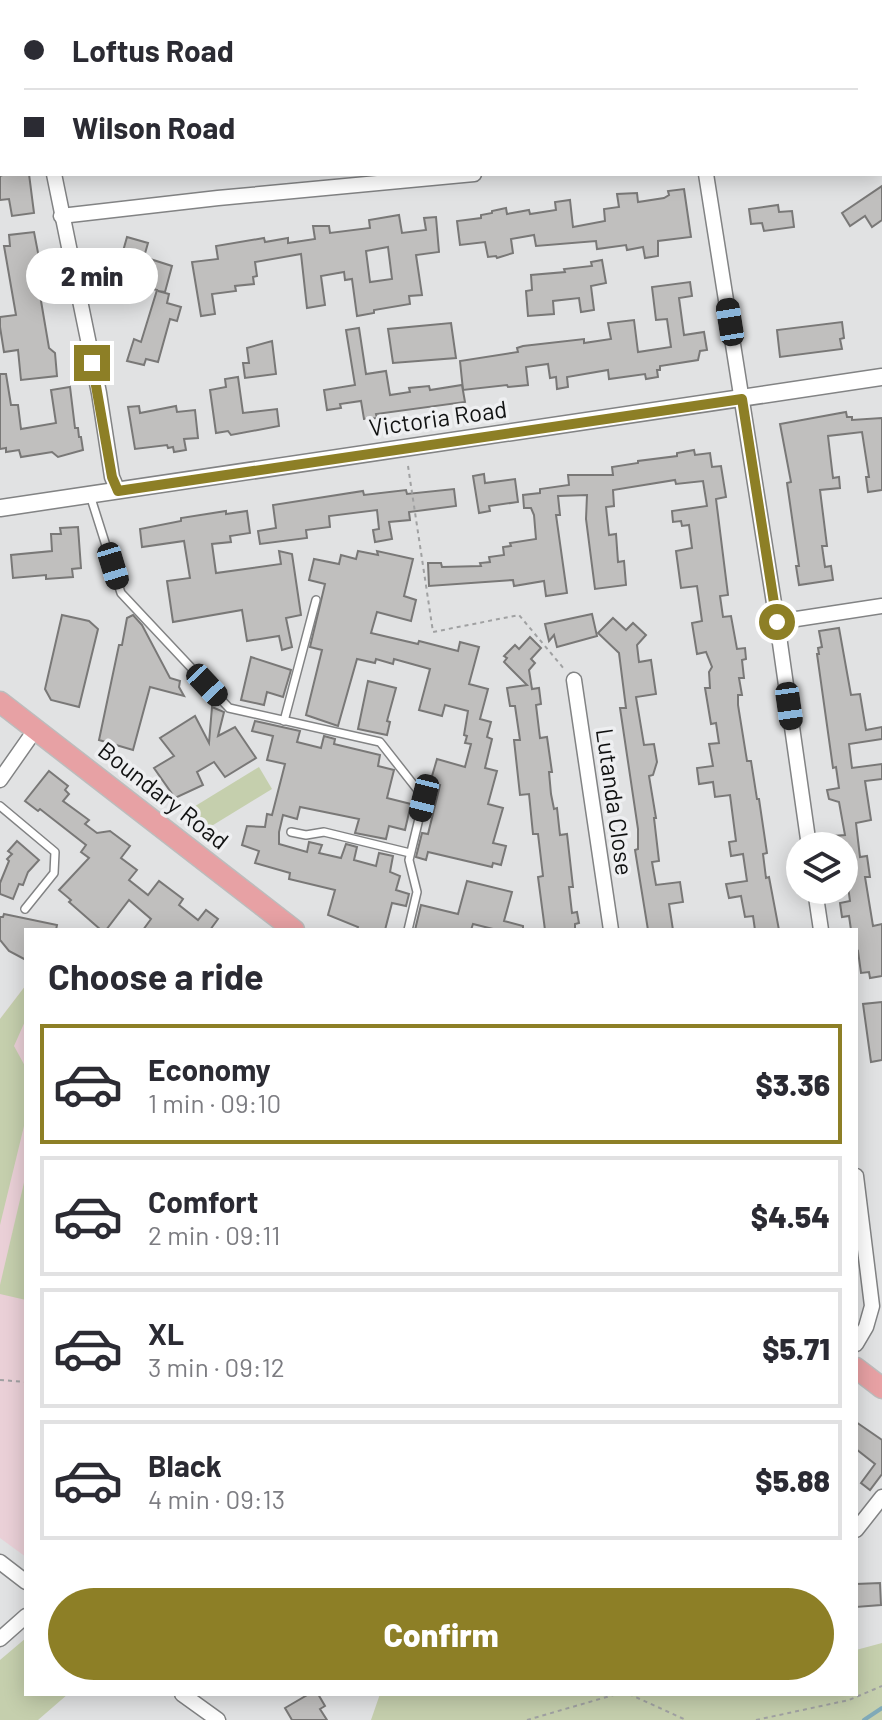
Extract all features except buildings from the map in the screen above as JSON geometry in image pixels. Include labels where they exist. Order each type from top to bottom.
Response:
[{"type":"main road","name":"Boundary Road","points":[[0,702],[291,928]]},
{"type":"main road","points":[[858,1370],[882,1388]]},
{"type":"street","points":[[54,176],[99,393],[112,477],[118,491]]},
{"type":"street","points":[[61,216],[453,176]]},
{"type":"street","points":[[706,176],[807,832]]},
{"type":"street","name":"Victoria Road","points":[[0,508],[882,377]]},
{"type":"street","points":[[777,622],[882,606]]},
{"type":"street","name":"Lutanda Close","points":[[574,680],[611,928]]},
{"type":"street","points":[[0,780],[35,730]]},
{"type":"street","points":[[817,904],[821,928]]},
{"type":"street","points":[[858,1192],[872,1306],[858,1341]]},
{"type":"street","points":[[858,1527],[882,1497]]},
{"type":"street","points":[[0,1562],[24,1580]]},
{"type":"street","points":[[0,1639],[24,1618]]},
{"type":"street","points":[[185,1696],[218,1720]]},
{"type":"lane","points":[[90,495],[121,593],[229,708],[380,742],[424,798],[409,860],[417,892],[408,928]]},
{"type":"lane","points":[[284,721],[316,600]]},
{"type":"lane","points":[[0,806],[55,852],[54,873],[25,909]]},
{"type":"lane","points":[[291,832],[306,835],[324,832],[410,853]]},
{"type":"path","points":[[408,466],[433,632],[519,615],[574,680]]},
{"type":"path","points":[[0,1380],[24,1382]]},
{"type":"path","points":[[756,1720],[849,1700],[882,1686]]},
{"type":"path","points":[[527,1720],[610,1696]]},
{"type":"path","points":[[633,1696],[686,1720]]},
{"type":"shaded area","points":[[24,988],[24,1556],[0,1538],[0,1019]]},
{"type":"green space","points":[[259,767],[272,789],[205,830],[192,808]]},
{"type":"green space","points":[[24,988],[24,1024],[14,1046],[24,1064],[24,1126],[0,1225],[0,1019]]},
{"type":"green space","points":[[24,1183],[24,1300],[0,1294]]},
{"type":"green space","points":[[24,1640],[24,1696],[66,1696],[38,1720],[0,1720],[0,1660]]},
{"type":"green space","points":[[882,1643],[882,1720],[371,1720],[379,1696],[858,1696],[858,1649]]},
{"type":"waterway","points":[[864,1720],[882,1708]]},
{"type":"route","points":[[92,363],[112,477],[118,491],[742,399],[777,622]]}]
